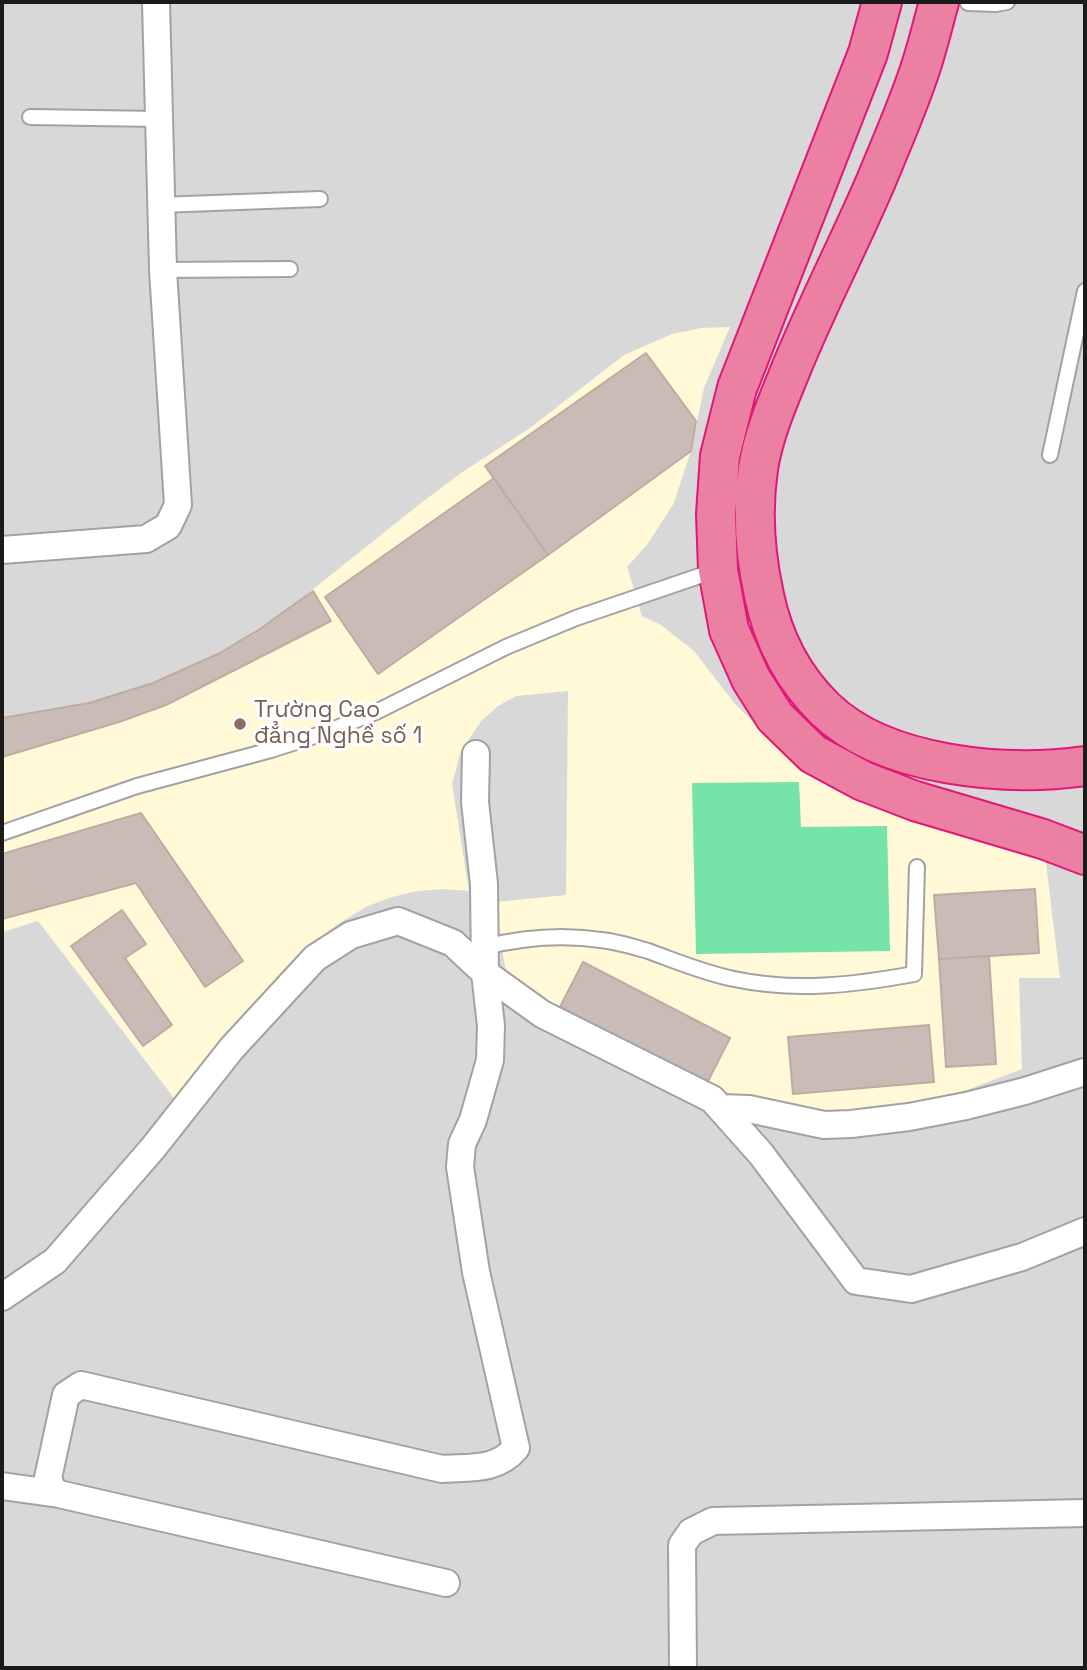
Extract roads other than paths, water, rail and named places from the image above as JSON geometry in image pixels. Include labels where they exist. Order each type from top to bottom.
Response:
[{"type":"highway","points":[[882,2],[868,53],[737,388],[720,456],[716,514],[719,570],[729,630],[751,679],[775,717],[813,754],[863,781],[915,802],[1043,839],[1085,855]]},
{"type":"highway","points":[[939,2],[918,76],[875,182],[817,307],[775,409],[758,467],[754,516],[758,571],[768,617],[784,659],[807,692],[839,723],[881,744],[925,760],[993,768],[1064,769],[1085,766]]},
{"type":"street","points":[[2,550],[146,539],[168,526],[178,505],[160,205],[156,2]]},
{"type":"street","points":[[60,1494],[52,1489],[48,1478],[66,1395],[81,1385],[442,1469],[496,1465],[508,1458],[516,1448],[477,1272],[460,1167],[462,1144],[473,1120],[490,1060],[491,1026],[485,960],[484,884],[475,802],[475,754]]},
{"type":"street","points":[[2,1297],[55,1261],[153,1148],[232,1048],[299,973],[332,946],[351,935],[398,921],[453,943],[485,960],[542,1014],[712,1099],[761,1154],[856,1282],[911,1289],[1022,1257],[1085,1231]]},
{"type":"street","points":[[720,1108],[749,1109],[824,1125],[851,1124],[966,1106],[1084,1072]]},
{"type":"street","points":[[2,1486],[60,1494],[446,1583]]},
{"type":"street","points":[[682,1668],[682,1545],[691,1532],[713,1521],[1085,1513]]},
{"type":"lane","points":[[968,3],[1007,2]]},
{"type":"lane","points":[[30,117],[158,120]]},
{"type":"lane","points":[[160,205],[320,200]]},
{"type":"lane","points":[[163,270],[290,269]]},
{"type":"lane","points":[[1051,455],[1085,291]]},
{"type":"lane","points":[[2,833],[137,786],[324,733],[376,712],[440,678],[564,623],[646,592],[719,570]]},
{"type":"lane","points":[[485,960],[541,937],[569,936],[620,943],[733,979],[770,985],[845,985],[914,974],[917,867]]},
{"type":"place","name":"Trường Cao đẳng Nghề số 1","points":[[240,724]]}]
